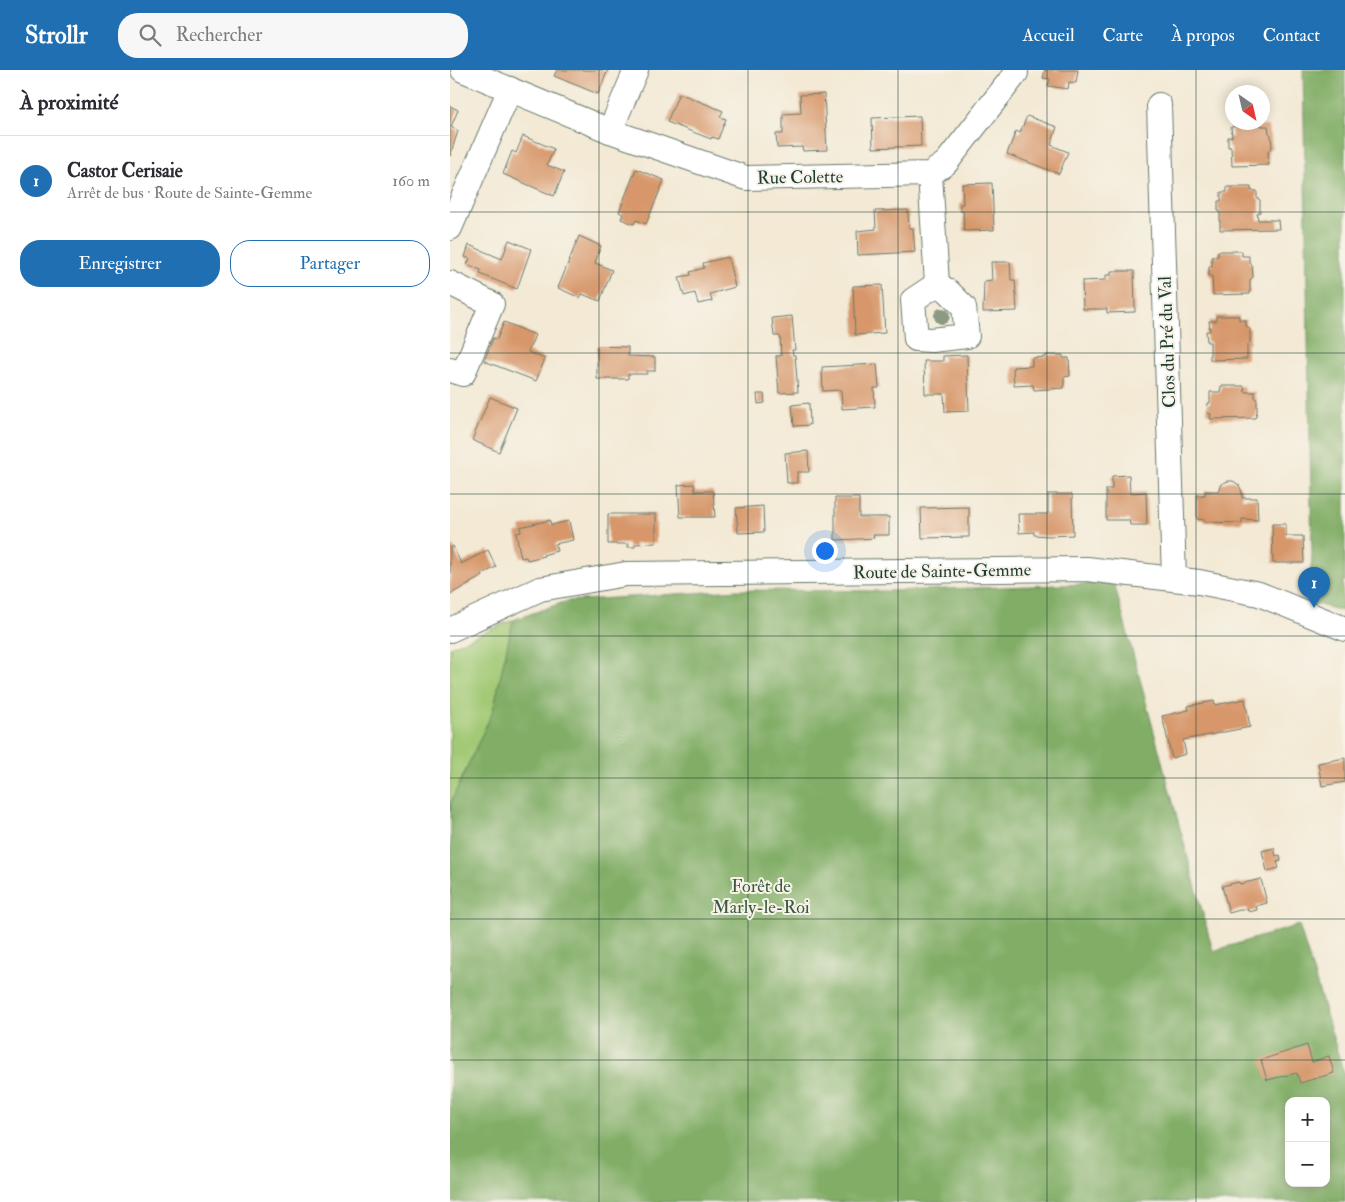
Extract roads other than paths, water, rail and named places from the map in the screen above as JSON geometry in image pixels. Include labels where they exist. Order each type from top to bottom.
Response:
[{"type":"street","name":"Rue Colette","points":[[462,70],[610,131],[746,178],[930,174]]},
{"type":"street","points":[[610,131],[636,70]]},
{"type":"street","points":[[937,284],[930,174],[946,163],[1016,73],[1016,70]]},
{"type":"street","points":[[450,228],[510,90]]},
{"type":"street","name":"Clos du Pré du Val","points":[[1159,105],[1174,579]]},
{"type":"street","points":[[450,283],[492,304],[463,374],[450,370]]},
{"type":"street","name":"Route de Sainte-Gemme","points":[[450,630],[540,589],[626,574],[1087,569],[1174,579],[1258,594],[1345,629]]},
{"type":"place","name":"Castor Cerisaie","points":[[1314,608]]},
{"type":"park label","name":"Forêt de Marly-le-Roi","points":[[761,896]]}]
